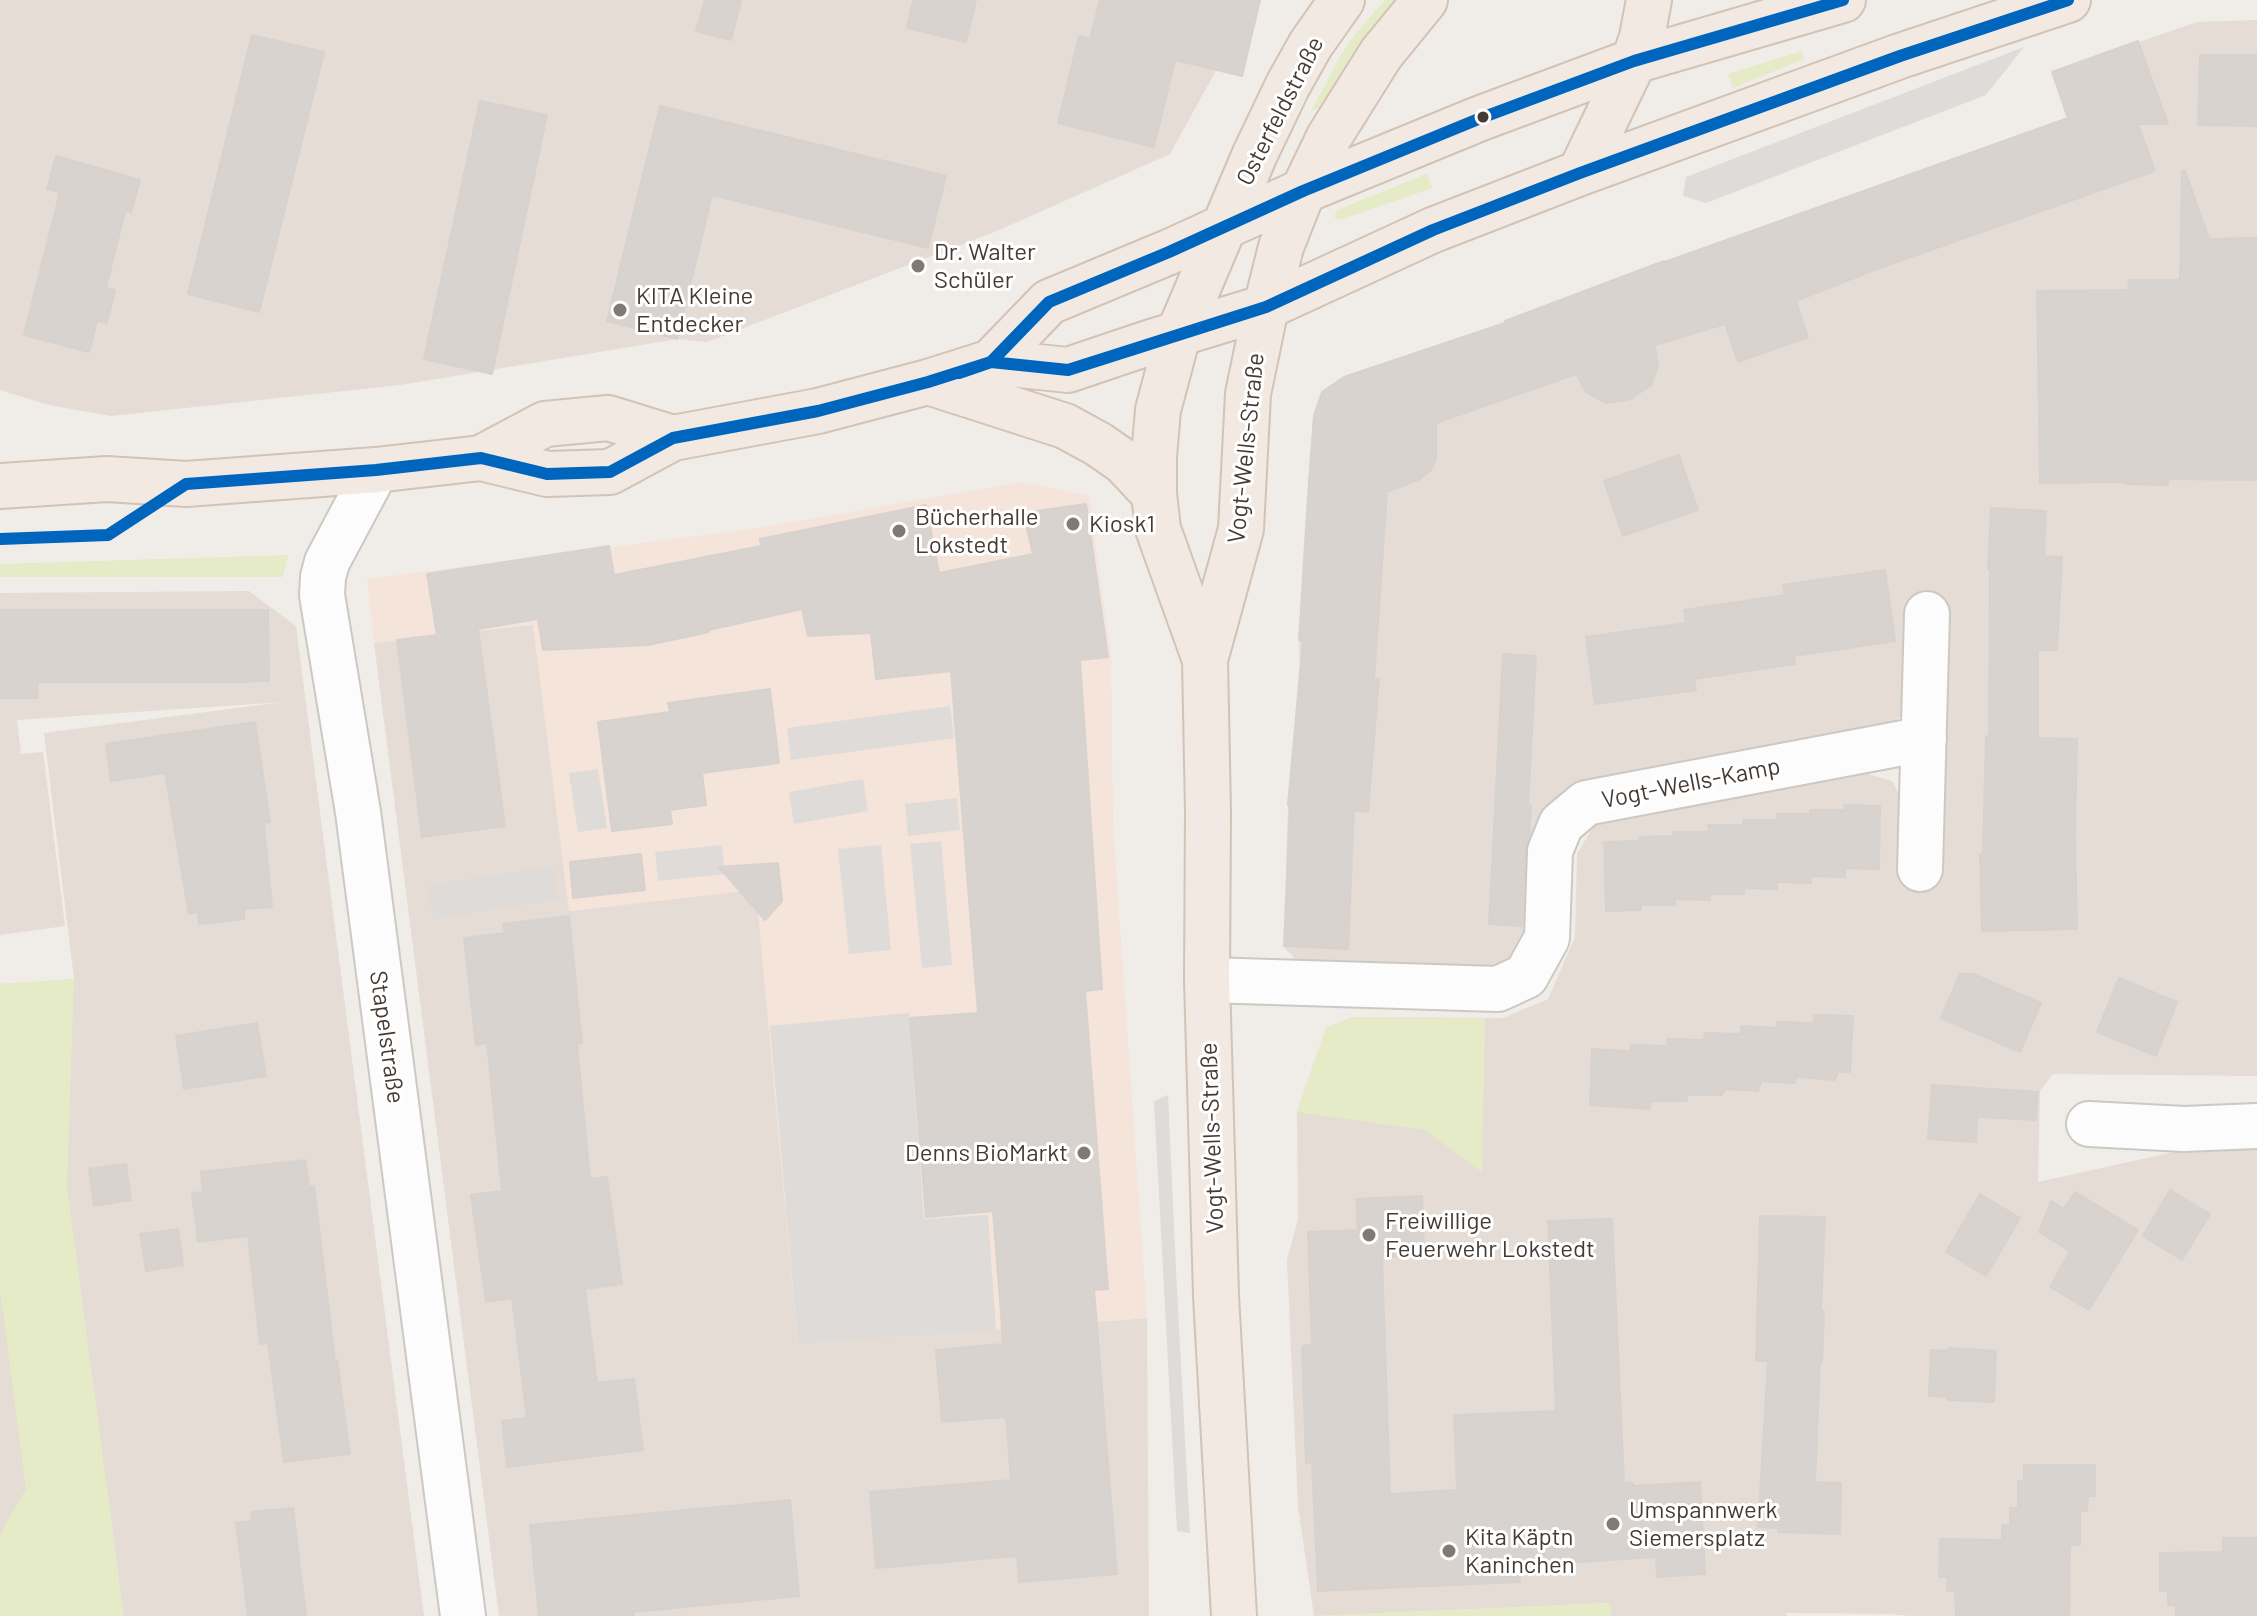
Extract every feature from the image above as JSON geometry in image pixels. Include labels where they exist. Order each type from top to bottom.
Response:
[{"type":"main road","name":"Osterfeldstraße","points":[[1224,226],[1288,85],[1311,44],[1342,0]]},
{"type":"main road","points":[[1251,312],[1329,137],[1373,66],[1425,0]]},
{"type":"main road","points":[[1580,173],[1634,61],[1649,0]]},
{"type":"main road","points":[[991,362],[1049,302],[1186,262],[1224,226],[1303,191],[1472,122],[1634,61],[1843,0]]},
{"type":"main road","points":[[0,486],[107,479],[186,484],[376,470],[481,458],[547,474],[610,472],[673,438],[818,411],[991,362],[1068,370],[1251,312],[1433,230],[1580,173],[1900,56],[2068,0]]},
{"type":"main road","points":[[1186,262],[1251,312]]},
{"type":"main road","name":"Vogt-Wells-Straße","points":[[1186,262],[1178,335],[1158,410],[1154,494],[1158,529],[1205,660]]},
{"type":"main road","name":"Vogt-Wells-Straße","points":[[1234,1616],[1216,1296],[1207,980],[1205,660],[1241,529],[1251,372],[1251,312]]},
{"type":"main road","points":[[928,382],[1065,426],[1124,462],[1154,494]]},
{"type":"street","name":"Stapelstraße","points":[[376,470],[327,562],[322,595],[358,812],[463,1616]]},
{"type":"street","points":[[1920,869],[1927,614]]},
{"type":"street","name":"Vogt-Wells-Kamp","points":[[1207,980],[1498,989],[1526,976],[1547,938],[1550,851],[1561,824],[1586,803],[1924,739]]},
{"type":"street","points":[[2089,1124],[2184,1129],[2257,1126]]},
{"type":"shaded area","points":[[0,0],[1255,0],[1170,154],[997,231],[707,342],[677,339],[400,385],[111,416],[49,405],[0,390]]},
{"type":"shaded area","points":[[2257,20],[2257,1076],[2053,1074],[2040,1091],[2038,1182],[2215,1143],[2257,1141],[2257,1616],[1786,1613],[1786,1616],[1611,1616],[1610,1603],[1314,1616],[1298,1506],[1287,1260],[1298,1219],[1297,1112],[1326,1028],[1353,1017],[1503,1018],[1548,999],[1575,937],[1577,854],[1596,822],[1861,772],[1892,781],[1906,807],[1909,703],[1891,729],[1583,790],[1517,961],[1492,974],[1304,968],[1284,947],[1288,805],[1300,673],[1299,640],[1314,416],[1323,392],[1344,377],[1489,328],[1664,261],[2067,119],[2052,72],[2197,22]]},
{"type":"shaded area","points":[[2024,47],[1986,95],[1706,203],[1683,196],[1686,177]]},
{"type":"shaded area","points":[[1022,482],[1089,496],[1111,657],[1113,825],[1147,1318],[798,1345],[756,890],[569,911],[533,625],[374,643],[367,579],[759,528]]},
{"type":"shaded area","points":[[249,591],[296,626],[424,1616],[0,1616],[0,984],[74,979],[44,733],[284,702],[17,720],[21,754],[43,752],[65,926],[0,935],[0,593]]},
{"type":"shaded area","points":[[533,624],[570,911],[756,889],[798,1345],[1147,1318],[1149,1616],[499,1616],[374,643]]},
{"type":"shaded area","points":[[950,706],[954,738],[791,760],[787,728]]},
{"type":"shaded area","points":[[598,769],[607,828],[578,832],[569,773]]},
{"type":"shaded area","points":[[863,779],[868,811],[794,824],[789,792]]},
{"type":"shaded area","points":[[957,798],[960,830],[908,836],[905,804]]},
{"type":"shaded area","points":[[941,841],[952,965],[922,968],[910,844]]},
{"type":"shaded area","points":[[722,845],[725,874],[658,881],[655,852]]},
{"type":"shaded area","points":[[881,845],[891,950],[849,954],[838,849]]},
{"type":"shaded area","points":[[553,866],[558,900],[433,919],[427,885]]},
{"type":"shaded area","points":[[909,1013],[924,1219],[988,1215],[996,1330],[798,1345],[770,1026]]},
{"type":"shaded area","points":[[1168,1095],[1190,1533],[1177,1531],[1154,1101]]},
{"type":"green space","points":[[1385,0],[1394,0],[1358,51],[1328,104],[1311,111],[1342,53]]},
{"type":"green space","points":[[1802,51],[1804,59],[1733,88],[1728,74]]},
{"type":"green space","points":[[1427,174],[1432,188],[1340,220],[1334,217],[1337,210]]},
{"type":"green space","points":[[288,555],[283,577],[0,577],[0,564]]},
{"type":"green space","points":[[74,979],[67,1187],[124,1616],[0,1616],[0,1535],[26,1489],[0,1289],[0,984]]},
{"type":"green space","points":[[1353,1017],[1485,1018],[1482,1172],[1425,1130],[1297,1112],[1326,1028]]},
{"type":"green space","points":[[1610,1603],[1611,1616],[1314,1616]]},
{"type":"building","points":[[705,0],[741,0],[731,40],[696,31]]},
{"type":"building","points":[[913,0],[976,0],[966,42],[907,28]]},
{"type":"building","points":[[1100,0],[1260,0],[1242,76],[1175,60],[1154,147],[1058,123],[1079,36],[1090,39]]},
{"type":"building","points":[[252,35],[324,52],[259,312],[188,294]]},
{"type":"building","points":[[2138,41],[2168,124],[2138,124],[2155,171],[1874,270],[1796,301],[1808,337],[1738,362],[1725,324],[1655,345],[1658,367],[1651,385],[1631,399],[1606,403],[1586,392],[1576,374],[1436,423],[1436,460],[1430,471],[1420,479],[1387,492],[1374,679],[1379,679],[1368,812],[1354,810],[1348,949],[1284,946],[1288,805],[1303,640],[1299,640],[1309,481],[1314,416],[1322,392],[1344,377],[1505,323],[1664,261],[2068,118],[2052,72]]},
{"type":"building","points":[[2200,55],[2257,55],[2257,126],[2198,125]]},
{"type":"building","points":[[480,101],[547,115],[492,374],[424,359]]},
{"type":"building","points":[[660,106],[946,176],[928,248],[712,195],[677,339],[607,321]]},
{"type":"building","points":[[56,156],[140,180],[131,212],[125,211],[106,288],[115,290],[107,323],[97,321],[89,352],[24,335],[60,192],[47,189]]},
{"type":"building","points":[[2182,171],[2185,171],[2209,239],[2257,238],[2257,480],[2168,479],[2168,485],[2040,483],[2037,291],[2128,290],[2129,280],[2180,280]]},
{"type":"building","points":[[1679,455],[1698,510],[1623,536],[1604,481]]},
{"type":"building","points":[[1086,504],[1108,657],[1080,660],[1102,989],[1085,991],[1108,1289],[1094,1290],[1117,1574],[1019,1582],[1017,1556],[876,1568],[870,1492],[1011,1480],[1006,1417],[942,1422],[936,1350],[1003,1344],[993,1211],[926,1217],[910,1018],[978,1013],[951,671],[876,679],[871,633],[808,636],[802,609],[648,645],[543,650],[538,619],[478,629],[505,826],[422,837],[397,640],[437,635],[427,574],[609,546],[614,575],[761,546],[760,539],[926,505],[939,573],[1033,554],[1023,513]]},
{"type":"building","points":[[1991,508],[2046,511],[2044,556],[2062,557],[2057,650],[2038,650],[2038,738],[2077,739],[2077,929],[1982,931],[1980,854],[1983,854],[1986,736],[1989,736],[1988,569]]},
{"type":"building","points":[[1885,570],[1895,641],[1794,656],[1795,664],[1694,679],[1696,690],[1595,704],[1586,637],[1686,623],[1684,610],[1785,595],[1783,585]]},
{"type":"building","points":[[0,610],[268,610],[269,681],[37,682],[38,698],[0,698]]},
{"type":"building","points":[[1503,654],[1536,656],[1528,806],[1531,806],[1525,850],[1522,926],[1489,924]]},
{"type":"building","points":[[770,689],[779,763],[702,773],[706,805],[670,810],[672,824],[612,831],[598,722],[670,712],[668,703]]},
{"type":"building","points":[[255,722],[270,822],[264,823],[272,907],[244,909],[244,919],[199,924],[198,912],[189,914],[165,773],[111,781],[106,744]]},
{"type":"building","points":[[1844,805],[1880,806],[1879,869],[1845,868],[1845,877],[1810,876],[1811,883],[1777,882],[1777,889],[1744,888],[1744,894],[1710,894],[1710,900],[1675,899],[1675,905],[1641,905],[1641,910],[1606,911],[1604,842],[1639,841],[1640,837],[1673,836],[1673,832],[1709,832],[1708,825],[1743,825],[1743,820],[1777,820],[1777,814],[1810,814],[1810,810],[1845,810]]},
{"type":"building","points":[[641,854],[645,890],[573,898],[570,862]]},
{"type":"building","points":[[778,863],[782,901],[765,920],[719,867]]},
{"type":"building","points":[[569,916],[582,1043],[577,1044],[590,1179],[607,1177],[622,1284],[585,1289],[597,1383],[634,1379],[643,1450],[507,1467],[502,1421],[527,1418],[512,1298],[486,1302],[471,1195],[502,1191],[487,1043],[476,1045],[464,938],[505,933],[503,924]]},
{"type":"building","points":[[1960,974],[1973,974],[2041,1003],[2020,1052],[1941,1018]]},
{"type":"building","points":[[2119,978],[2177,1002],[2156,1056],[2097,1032]]},
{"type":"building","points":[[1814,1015],[1853,1016],[1850,1072],[1838,1072],[1835,1080],[1797,1077],[1795,1083],[1761,1081],[1758,1091],[1725,1089],[1722,1095],[1688,1095],[1686,1101],[1651,1101],[1649,1109],[1590,1105],[1592,1049],[1631,1051],[1631,1045],[1668,1046],[1667,1039],[1704,1040],[1705,1033],[1741,1034],[1741,1026],[1777,1028],[1777,1022],[1814,1023]]},
{"type":"building","points":[[257,1023],[266,1076],[184,1089],[176,1036]]},
{"type":"building","points":[[1932,1085],[2038,1092],[2036,1120],[1977,1117],[1976,1142],[1928,1139]]},
{"type":"building","points":[[305,1160],[309,1187],[314,1186],[335,1361],[350,1454],[284,1462],[268,1343],[260,1344],[248,1236],[198,1242],[192,1193],[203,1192],[201,1172]]},
{"type":"building","points":[[126,1164],[131,1200],[94,1206],[89,1169]]},
{"type":"building","points":[[2170,1190],[2210,1214],[2182,1260],[2143,1236]]},
{"type":"building","points":[[2075,1192],[2138,1230],[2089,1310],[2050,1287],[2070,1251],[2039,1232],[2051,1201],[2064,1209]]},
{"type":"building","points":[[1980,1194],[2020,1218],[1986,1276],[1946,1252]]},
{"type":"building","points":[[1422,1196],[1424,1255],[1382,1257],[1390,1494],[1457,1490],[1454,1415],[1556,1411],[1548,1221],[1612,1219],[1624,1483],[1632,1482],[1633,1486],[1700,1482],[1705,1574],[1657,1577],[1656,1557],[1519,1566],[1520,1582],[1318,1591],[1312,1462],[1306,1463],[1302,1346],[1312,1345],[1308,1232],[1358,1230],[1356,1199]]},
{"type":"building","points":[[1760,1216],[1825,1217],[1821,1311],[1824,1311],[1815,1482],[1841,1483],[1840,1534],[1778,1532],[1778,1528],[1758,1527],[1768,1361],[1756,1361]]},
{"type":"building","points":[[178,1229],[183,1265],[146,1271],[140,1234]]},
{"type":"building","points":[[1949,1348],[1996,1351],[1994,1402],[1929,1396],[1931,1350],[1949,1351]]},
{"type":"building","points":[[2024,1465],[2095,1465],[2095,1496],[2088,1496],[2087,1511],[2080,1511],[2080,1545],[2070,1545],[2069,1616],[1956,1616],[1955,1591],[1947,1591],[1948,1577],[1939,1577],[1940,1539],[2002,1540],[2002,1525],[2010,1525],[2010,1508],[2018,1508],[2018,1481],[2024,1481]]},
{"type":"building","points":[[790,1500],[799,1596],[633,1612],[634,1616],[539,1616],[530,1525]]},
{"type":"building","points":[[293,1508],[306,1616],[248,1616],[236,1523],[252,1521],[251,1512]]},
{"type":"building","points":[[2223,1538],[2257,1538],[2257,1616],[2176,1616],[2176,1605],[2168,1605],[2168,1590],[2160,1591],[2160,1553],[2223,1552]]},
{"type":"transit line","points":[[959,373],[991,362],[1049,302],[1303,191],[1481,118],[1634,61],[1843,0]]},
{"type":"transit line","points":[[0,539],[108,535],[186,484],[376,470],[481,458],[547,474],[610,472],[673,438],[818,411],[991,362],[1068,370],[1266,307],[1433,230],[1580,173],[1900,56],[2068,0]]},
{"type":"place","name":"Dr. Walter Schüler","points":[[918,266]]},
{"type":"place","name":"KITA Kleine Entdecker","points":[[620,310]]},
{"type":"place","name":"Kiosk1","points":[[1073,524]]},
{"type":"place","name":"Bücherhalle Lokstedt","points":[[899,531]]},
{"type":"place","name":"Denns BioMarkt","points":[[1084,1153]]},
{"type":"place","name":"Freiwillige Feuerwehr Lokstedt","points":[[1369,1235]]},
{"type":"place","name":"Umspannwerk Siemersplatz","points":[[1613,1524]]},
{"type":"place","name":"Kita Käptn Kaninchen","points":[[1449,1551]]}]
